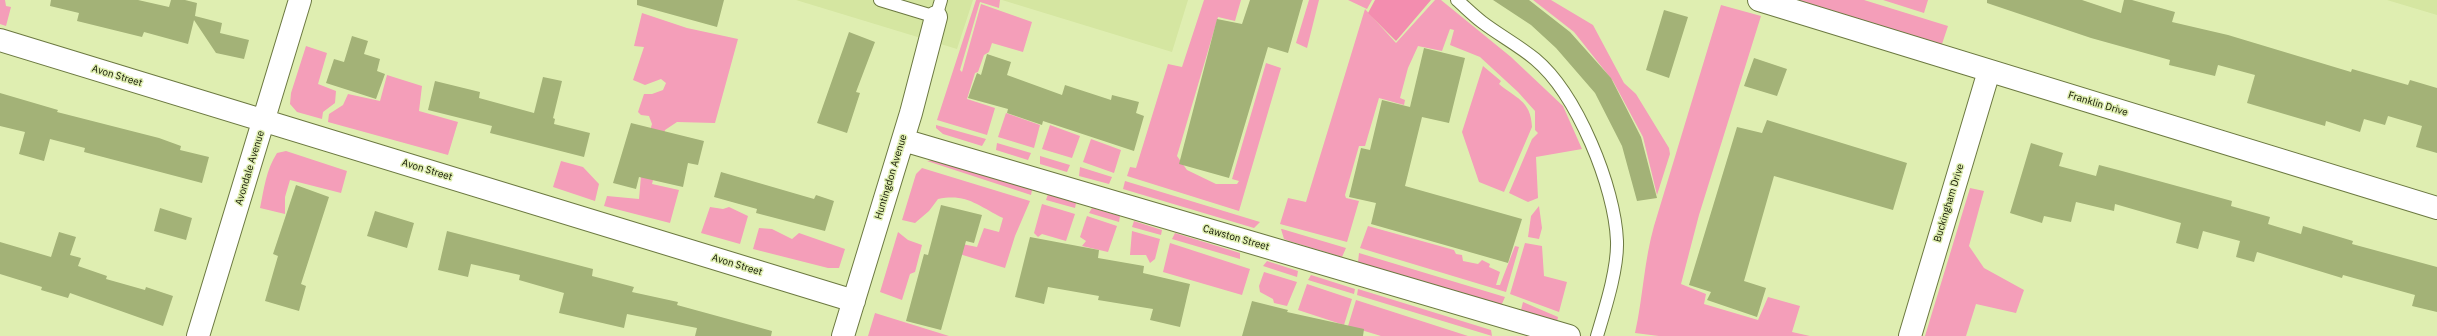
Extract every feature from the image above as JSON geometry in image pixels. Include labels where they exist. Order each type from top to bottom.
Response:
[{"type":"street","name":"Avondale Avenue","points":[[198,336],[300,0]]},
{"type":"street","name":"Franklin Drive","points":[[1759,0],[2437,208]]},
{"type":"street","name":"Huntingdon Avenue","points":[[843,336],[903,140],[938,9]]},
{"type":"street","name":"Avon Street","points":[[0,40],[854,301]]},
{"type":"street","name":"Buckingham Drive","points":[[1910,336],[1989,71]]},
{"type":"street","name":"Cawston Street","points":[[903,140],[1569,336]]},
{"type":"lane","points":[[880,0],[938,9]]},
{"type":"lane","points":[[1457,0],[1482,22],[1536,59],[1568,98],[1593,148],[1609,193],[1617,241],[1615,261],[1597,336]]},
{"type":"shaded area","points":[[0,0],[5,0],[6,6],[11,7],[6,26],[0,24]]},
{"type":"shaded area","points":[[796,0],[973,0],[957,49]]},
{"type":"shaded area","points":[[976,0],[1000,0],[999,8],[980,2],[960,70],[962,72],[981,4],[1032,22],[1023,52],[992,43],[989,52],[984,55],[978,72],[975,73],[967,99],[995,108],[987,135],[937,120]]},
{"type":"shaded area","points":[[1002,0],[1188,0],[1172,52]]},
{"type":"shaded area","points":[[1204,0],[1241,0],[1235,21],[1218,17],[1177,156],[1187,170],[1216,184],[1237,184],[1239,181],[1232,179],[1266,63],[1281,68],[1239,211],[1127,176],[1130,167],[1136,168],[1168,64],[1182,67]]},
{"type":"shaded area","points":[[1309,0],[1319,0],[1307,48],[1296,43]]},
{"type":"shaded area","points":[[1348,0],[1372,0],[1367,9]]},
{"type":"shaded area","points":[[1375,0],[1431,0],[1396,41],[1368,13]]},
{"type":"shaded area","points":[[1435,0],[1441,0],[1511,57],[1563,106],[1582,149],[1536,157],[1538,198],[1528,202],[1509,193],[1532,139],[1538,133],[1535,130],[1535,111],[1518,92],[1480,57],[1450,45],[1454,30],[1450,29],[1442,51],[1418,46],[1408,68],[1400,98],[1405,100],[1404,105],[1379,98],[1365,146],[1359,146],[1345,195],[1346,198],[1359,201],[1347,242],[1280,224],[1288,198],[1306,202],[1365,9],[1396,43]]},
{"type":"shaded area","points":[[1533,0],[1551,0],[1593,25],[1624,83],[1636,94],[1669,148],[1670,154],[1657,195],[1643,137],[1613,81],[1574,32]]},
{"type":"shaded area","points":[[1793,0],[1864,0],[1948,26],[1942,44],[1910,37]]},
{"type":"shaded area","points":[[1883,0],[1928,0],[1924,13]]},
{"type":"shaded area","points":[[2387,0],[2437,0],[2437,15]]},
{"type":"shaded area","points":[[1721,5],[1761,16],[1699,215],[1681,284],[1706,294],[1704,304],[1758,320],[1768,297],[1800,306],[1792,332],[1810,336],[1659,336],[1635,333],[1648,252],[1654,226]]},
{"type":"shaded area","points":[[642,13],[687,28],[738,39],[715,123],[677,122],[665,130],[652,184],[679,190],[670,223],[604,206],[607,196],[639,199],[641,176],[637,174],[652,124],[649,116],[641,115],[638,112],[644,94],[652,94],[663,90],[666,83],[661,79],[645,85],[633,80],[644,47],[634,46]]},
{"type":"shaded area","points":[[306,46],[327,53],[318,84],[336,91],[335,103],[323,112],[322,119],[297,112],[290,104],[291,93]]},
{"type":"shaded area","points":[[1483,66],[1501,81],[1499,84],[1525,105],[1531,118],[1532,127],[1504,192],[1479,182],[1462,132]]},
{"type":"shaded area","points":[[387,75],[422,86],[419,111],[458,122],[448,155],[328,122],[329,114],[343,105],[348,94],[380,101]]},
{"type":"shaded area","points":[[1006,113],[1040,125],[1034,148],[998,137]]},
{"type":"shaded area","points":[[936,125],[986,139],[982,146],[943,134],[936,128]]},
{"type":"shaded area","points":[[1050,125],[1080,136],[1072,158],[1042,149]]},
{"type":"shaded area","points":[[1091,139],[1121,150],[1114,173],[1083,162]]},
{"type":"shaded area","points":[[997,143],[1031,153],[1028,160],[996,150]]},
{"type":"shaded area","points":[[286,151],[347,171],[341,193],[290,180],[285,197],[285,214],[260,208],[266,180],[273,159],[277,153]]},
{"type":"shaded area","points":[[1040,156],[1070,165],[1067,172],[1040,164]]},
{"type":"shaded area","points":[[935,160],[1032,190],[1031,195],[927,161]]},
{"type":"shaded area","points":[[561,161],[583,167],[599,184],[595,201],[553,187]]},
{"type":"shaded area","points":[[1080,167],[1112,177],[1109,184],[1079,176]]},
{"type":"shaded area","points":[[922,168],[1030,201],[1015,236],[1005,268],[953,252],[957,243],[977,247],[984,228],[999,232],[1003,218],[972,202],[957,198],[938,199],[929,211],[915,223],[902,220],[916,174]]},
{"type":"shaded area","points":[[1125,181],[1260,222],[1254,228],[1123,189]]},
{"type":"shaded area","points":[[1970,188],[1984,191],[1969,246],[1984,268],[2024,290],[2016,313],[1976,304],[1966,336],[1925,336]]},
{"type":"shaded area","points":[[1048,194],[1076,203],[1075,208],[1046,200]]},
{"type":"shaded area","points":[[1042,204],[1075,214],[1066,241],[1042,234],[1038,237],[1034,233]]},
{"type":"shaded area","points":[[1539,206],[1542,228],[1539,239],[1528,237],[1531,216]]},
{"type":"shaded area","points":[[710,207],[723,209],[729,207],[748,216],[740,244],[701,233]]},
{"type":"shaded area","points":[[1092,208],[1120,216],[1119,222],[1089,213]]},
{"type":"shaded area","points":[[1087,216],[1117,226],[1108,252],[1082,246],[1086,241],[1080,237]]},
{"type":"shaded area","points":[[1134,221],[1162,230],[1161,235],[1132,227]]},
{"type":"shaded area","points":[[1368,226],[1454,250],[1456,254],[1462,255],[1463,261],[1478,264],[1482,260],[1490,264],[1489,267],[1500,272],[1496,285],[1500,285],[1515,246],[1519,247],[1506,292],[1360,248]]},
{"type":"shaded area","points":[[759,228],[772,229],[792,239],[799,233],[845,249],[839,268],[828,268],[753,249]]},
{"type":"shaded area","points":[[1281,229],[1346,248],[1342,257],[1284,239]]},
{"type":"shaded area","points":[[1132,231],[1160,239],[1155,259],[1150,263],[1146,255],[1130,255]]},
{"type":"shaded area","points":[[898,232],[908,240],[922,245],[915,272],[910,274],[902,300],[880,292]]},
{"type":"shaded area","points":[[1175,233],[1240,253],[1240,259],[1172,239]]},
{"type":"shaded area","points":[[1170,243],[1250,269],[1242,295],[1163,272]]},
{"type":"shaded area","points":[[1525,243],[1542,246],[1544,276],[1567,282],[1559,312],[1510,294]]},
{"type":"shaded area","points":[[1359,253],[1505,297],[1501,306],[1358,262]]},
{"type":"shaded area","points":[[1267,261],[1298,271],[1297,277],[1263,266]]},
{"type":"shaded area","points":[[1264,272],[1297,282],[1287,306],[1274,303],[1273,299],[1260,292],[1259,286]]},
{"type":"shaded area","points":[[1311,275],[1355,289],[1354,294],[1308,280]]},
{"type":"shaded area","points":[[1307,284],[1352,299],[1344,325],[1298,310]]},
{"type":"shaded area","points":[[1358,289],[1491,330],[1492,336],[1357,295]]},
{"type":"shaded area","points":[[1356,300],[1468,336],[1381,336],[1348,326]]},
{"type":"shaded area","points":[[1523,302],[1558,317],[1557,322],[1521,310]]},
{"type":"shaded area","points":[[875,313],[949,336],[868,336]]},
{"type":"building","points":[[51,0],[138,0],[169,7],[171,0],[185,0],[197,3],[195,16],[222,23],[220,33],[249,40],[244,59],[216,53],[194,20],[188,44],[144,32],[142,37],[77,21],[79,13],[50,6]]},
{"type":"building","points":[[637,0],[724,0],[717,27],[637,5]]},
{"type":"building","points":[[1250,0],[1303,0],[1288,53],[1268,47],[1229,178],[1179,164],[1217,19],[1242,24]]},
{"type":"building","points":[[1493,0],[1529,0],[1570,32],[1611,78],[1641,137],[1657,198],[1637,201],[1622,146],[1595,93],[1556,48],[1531,25]]},
{"type":"building","points":[[1987,0],[2082,0],[2121,13],[2124,0],[2132,0],[2175,12],[2172,22],[2228,35],[2351,72],[2352,69],[2408,85],[2410,80],[2437,88],[2437,153],[2416,147],[2422,126],[2388,116],[2385,125],[2364,119],[2360,132],[2326,121],[2325,126],[2247,103],[2255,75],[2218,65],[2215,76],[2169,65],[2170,60],[2091,38],[1987,3]]},
{"type":"building","points":[[1664,10],[1688,17],[1669,78],[1646,70]]},
{"type":"building","points":[[849,32],[875,42],[856,92],[860,93],[847,133],[817,123]]},
{"type":"building","points":[[352,36],[368,41],[364,54],[380,59],[377,71],[385,74],[376,99],[326,83],[334,59],[344,62]]},
{"type":"building","points":[[1424,48],[1465,58],[1449,123],[1422,117],[1405,186],[1522,219],[1508,263],[1371,224],[1376,203],[1349,197],[1361,148],[1370,150],[1382,100],[1410,107]]},
{"type":"building","points":[[987,54],[1011,62],[1007,75],[1062,95],[1065,85],[1111,100],[1112,95],[1139,102],[1136,113],[1144,116],[1134,151],[1043,121],[1042,125],[1007,113],[1008,109],[968,98],[977,73],[981,75]]},
{"type":"building","points":[[1754,58],[1787,69],[1777,96],[1744,86]]},
{"type":"building","points":[[543,77],[562,81],[553,118],[555,119],[554,124],[590,133],[584,157],[490,133],[492,126],[428,110],[435,81],[480,92],[479,98],[534,113]]},
{"type":"building","points":[[0,93],[58,110],[57,112],[159,138],[181,146],[180,150],[209,157],[202,183],[84,152],[85,148],[50,139],[44,161],[19,154],[25,132],[0,126]]},
{"type":"building","points":[[1767,120],[1907,163],[1893,210],[1774,176],[1744,281],[1766,288],[1757,317],[1707,300],[1711,292],[1689,285],[1737,127],[1762,133]]},
{"type":"building","points":[[631,123],[704,141],[698,165],[688,163],[683,187],[639,177],[636,189],[613,183]]},
{"type":"building","points":[[2031,143],[2063,153],[2059,166],[2096,176],[2099,165],[2122,171],[2232,201],[2231,206],[2270,217],[2268,224],[2301,234],[2303,226],[2353,241],[2352,244],[2437,267],[2437,312],[2412,306],[2415,295],[2343,275],[2342,278],[2257,252],[2254,262],[2236,257],[2240,241],[2203,231],[2198,249],[2176,243],[2181,223],[2115,204],[2114,211],[2076,202],[2071,222],[2044,216],[2042,223],[2010,213]]},
{"type":"building","points":[[721,172],[814,199],[816,195],[834,201],[825,231],[756,213],[757,209],[714,197]]},
{"type":"building","points":[[296,185],[329,197],[301,284],[306,286],[299,311],[265,301],[278,256],[273,254]]},
{"type":"building","points":[[941,205],[982,215],[974,243],[966,241],[941,330],[906,321],[924,254],[928,255]]},
{"type":"building","points":[[160,208],[192,218],[186,240],[154,231]]},
{"type":"building","points":[[375,211],[414,223],[407,248],[367,236]]},
{"type":"building","points":[[447,231],[593,269],[592,276],[634,287],[632,292],[678,302],[677,305],[772,331],[771,336],[695,336],[697,328],[627,314],[624,328],[559,313],[564,293],[519,280],[520,275],[471,264],[468,277],[438,270]]},
{"type":"building","points":[[59,232],[76,237],[70,255],[81,258],[78,266],[107,276],[106,279],[145,290],[146,287],[173,296],[163,326],[70,293],[68,298],[41,290],[42,287],[0,274],[0,242],[51,257]]},
{"type":"building","points":[[1030,237],[1099,250],[1098,258],[1144,266],[1143,273],[1190,284],[1180,327],[1150,320],[1153,309],[1098,300],[1099,296],[1048,287],[1044,304],[1015,297]]},
{"type":"building","points":[[1252,301],[1288,310],[1287,312],[1364,329],[1363,336],[1242,336]]}]
